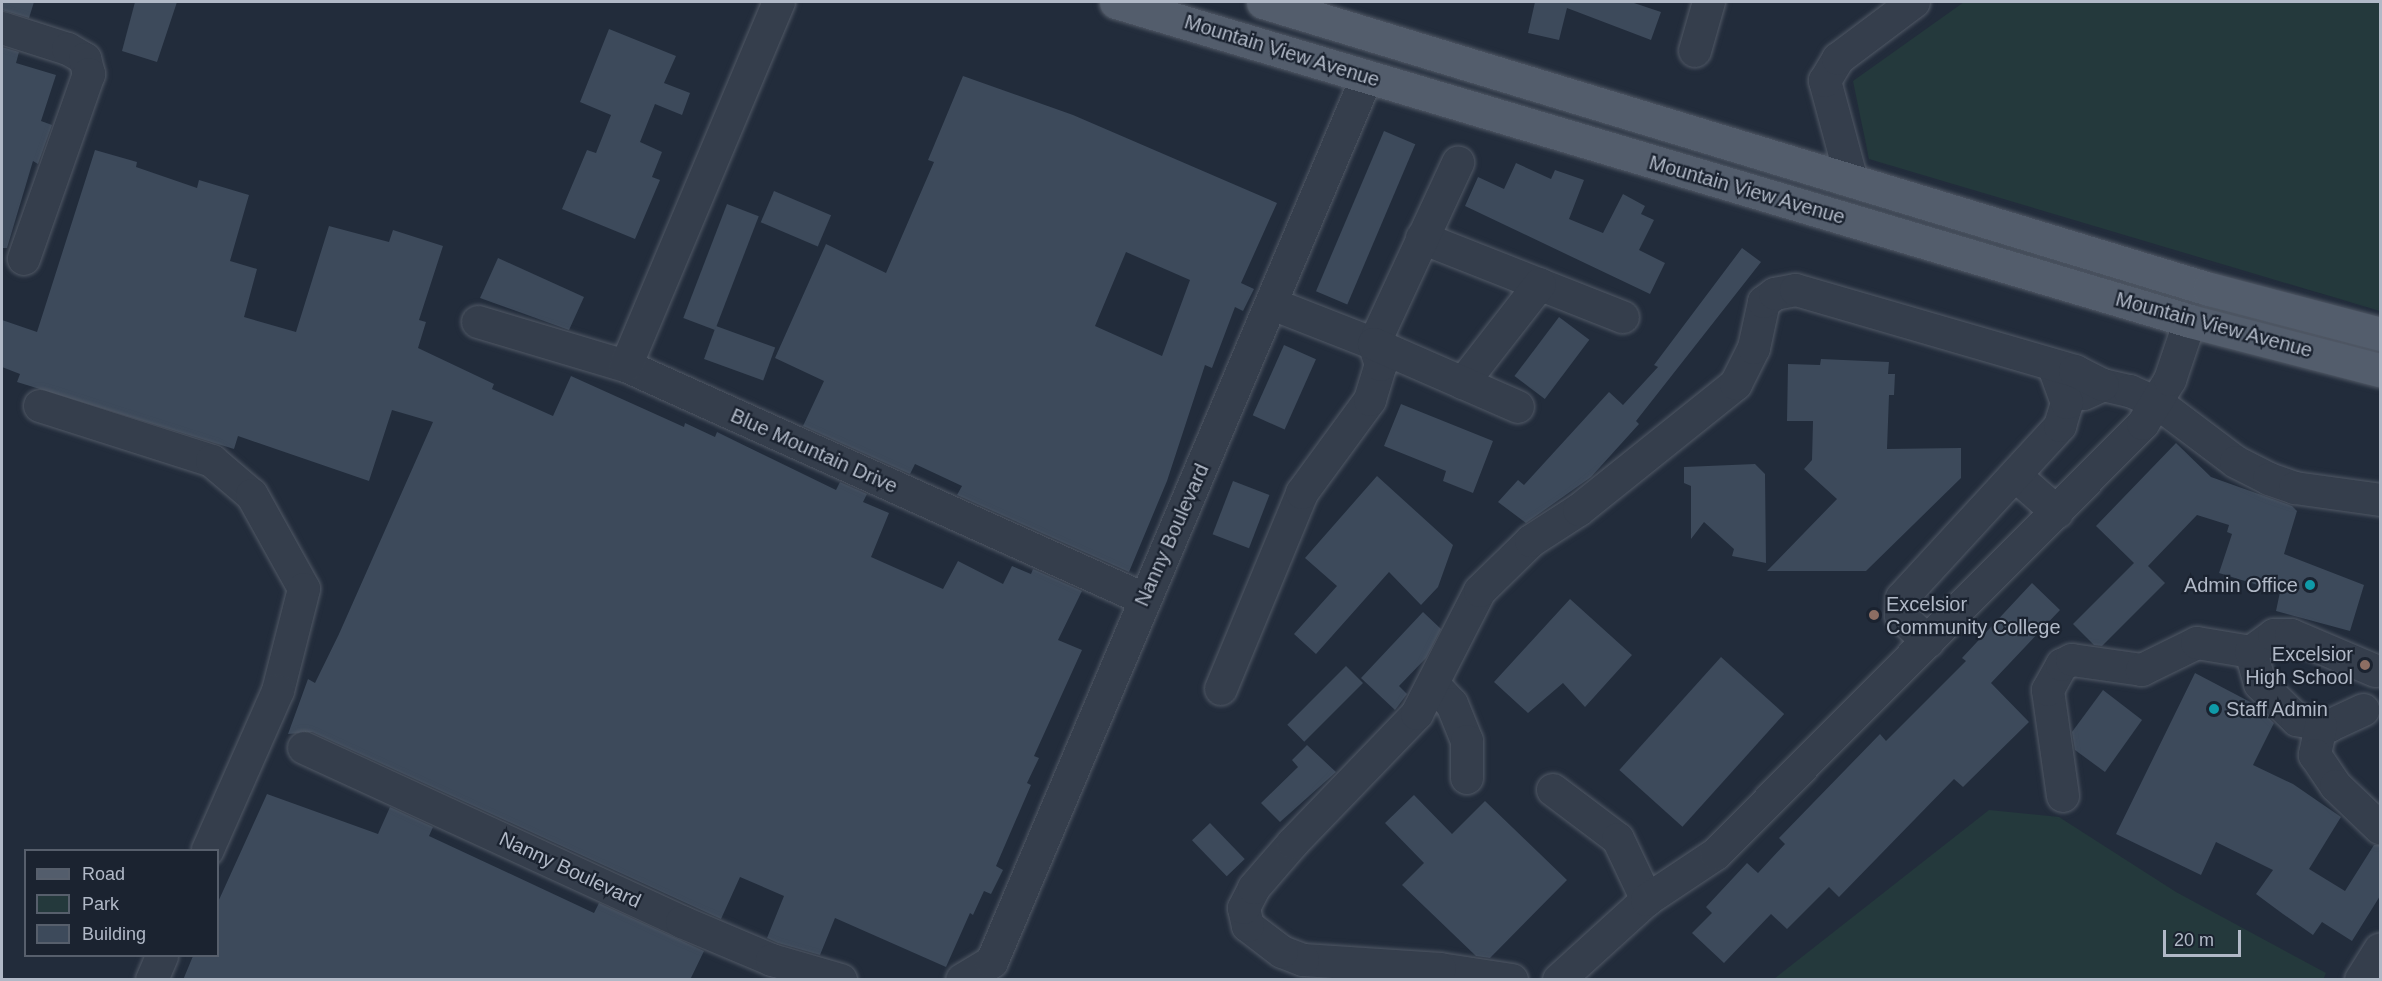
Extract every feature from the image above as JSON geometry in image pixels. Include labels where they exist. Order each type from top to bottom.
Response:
[{"type":"main road","name":"Mountain View Avenue","points":[[1116,2],[2190,321],[2380,370]]},
{"type":"main road","name":"Mountain View Avenue","points":[[1266,2],[2209,289],[2380,334]]},
{"type":"main road","points":[[1262,45],[1266,2]]},
{"type":"street","points":[[626,366],[779,2]]},
{"type":"street","points":[[1695,51],[1709,2]]},
{"type":"street","points":[[1851,181],[1825,81],[1838,59],[1914,2]]},
{"type":"street","points":[[2,28],[68,49],[85,59],[89,74],[24,259]]},
{"type":"street","name":"Nanny Boulevard","points":[[962,980],[992,962],[1367,77]]},
{"type":"street","points":[[1221,689],[1302,493],[1370,400],[1381,365],[1374,344],[1458,163]]},
{"type":"street","points":[[1422,238],[1623,317]]},
{"type":"street","points":[[1463,383],[1540,284]]},
{"type":"street","points":[[1512,980],[1440,969],[1303,960],[1282,952],[1244,918],[1254,888],[1371,768],[1417,714],[1434,685],[1462,619],[1502,568],[1736,384],[1754,348],[1764,302],[1775,294],[1796,290],[2054,368],[2075,371],[2103,385],[2118,387],[2159,404],[2236,462],[2269,479],[2295,488],[2380,500]]},
{"type":"street","points":[[1272,304],[1374,344],[1518,407]]},
{"type":"street","points":[[1559,980],[1647,900],[1716,854],[2057,512],[2159,404],[2190,321]]},
{"type":"street","name":"Blue Mountain Drive","points":[[478,322],[626,366],[1144,599]]},
{"type":"street","points":[[1928,642],[1901,616],[1902,598],[2061,426],[2067,403],[2054,368]]},
{"type":"street","points":[[2067,403],[2103,385]]},
{"type":"street","points":[[40,406],[212,461],[252,495],[304,589],[278,691],[208,849]]},
{"type":"street","points":[[2016,476],[2057,512]]},
{"type":"street","points":[[2063,796],[2047,707],[2051,680],[2062,665],[2085,659],[2142,670],[2196,642],[2251,652],[2274,634],[2291,635],[2376,671]]},
{"type":"street","points":[[2251,652],[2260,684],[2279,705],[2297,720],[2321,726],[2341,723],[2363,710]]},
{"type":"street","points":[[1434,685],[1452,704],[1467,741],[1467,778]]},
{"type":"street","points":[[2321,726],[2315,755],[2336,786],[2380,828]]},
{"type":"street","name":"Nanny Boulevard","points":[[304,748],[682,922],[772,960],[841,980]]},
{"type":"street","points":[[1553,790],[1618,839],[1647,900]]},
{"type":"street","points":[[2361,980],[2380,950]]},
{"type":"street","points":[[152,980],[162,957]]},
{"type":"green space","points":[[1964,2],[2380,2],[2380,311],[1869,159],[1853,81]]},
{"type":"green space","points":[[1989,810],[2059,817],[2176,892],[2326,973],[2323,980],[1774,979]]},
{"type":"building","points":[[2,2],[34,2],[29,18],[2,10]]},
{"type":"building","points":[[135,2],[177,2],[157,62],[122,51]]},
{"type":"building","points":[[1535,2],[1631,2],[1661,12],[1651,40],[1567,8],[1559,40],[1528,33]]},
{"type":"building","points":[[609,29],[676,56],[664,83],[690,93],[682,115],[655,104],[640,142],[662,152],[652,177],[660,180],[635,239],[562,209],[587,150],[596,153],[611,115],[580,102]]},
{"type":"building","points":[[2,47],[19,52],[16,63],[56,75],[41,121],[52,125],[38,164],[33,161],[7,248],[2,248]]},
{"type":"building","points":[[963,76],[1073,115],[1277,203],[1241,283],[1254,289],[1243,311],[1235,307],[1212,368],[1205,365],[1167,481],[1129,572],[957,495],[962,486],[915,464],[910,474],[803,426],[824,381],[775,358],[826,244],[886,273],[934,162],[928,160]],"holes":[[[1126,252],[1190,280],[1162,356],[1095,326]]]},
{"type":"building","points":[[1384,131],[1415,144],[1347,304],[1316,291]]},
{"type":"building","points":[[95,150],[137,162],[136,167],[197,188],[199,180],[249,195],[230,261],[257,269],[244,317],[296,332],[329,226],[389,242],[393,230],[443,246],[419,320],[426,322],[418,348],[494,384],[492,389],[553,416],[571,376],[684,427],[685,423],[715,437],[717,432],[836,490],[840,482],[867,494],[863,502],[889,513],[871,557],[943,589],[958,561],[1003,584],[1012,566],[1031,574],[1033,569],[1082,591],[1058,640],[1082,650],[1034,756],[1039,758],[1027,783],[1031,785],[996,866],[1003,870],[991,894],[984,891],[973,915],[970,913],[946,967],[835,918],[820,955],[778,943],[767,938],[784,896],[740,877],[721,919],[312,732],[288,734],[308,679],[315,683],[339,634],[433,422],[392,410],[369,481],[238,436],[234,449],[17,382],[20,374],[2,367],[2,320],[37,332]]},
{"type":"building","points":[[1516,163],[1551,179],[1555,170],[1584,180],[1569,219],[1603,233],[1623,194],[1645,206],[1641,214],[1654,220],[1639,250],[1665,263],[1650,294],[1465,206],[1478,177],[1504,189]]},
{"type":"building","points":[[774,191],[831,215],[818,247],[761,222]]},
{"type":"building","points":[[727,204],[759,216],[715,330],[683,318]]},
{"type":"building","points":[[1742,248],[1761,262],[1636,421],[1639,424],[1591,477],[1526,523],[1498,502],[1518,480],[1524,485],[1609,392],[1623,405],[1658,367],[1654,365]]},
{"type":"building","points":[[498,258],[584,297],[569,330],[480,298]]},
{"type":"building","points":[[1559,317],[1589,340],[1545,399],[1514,376]]},
{"type":"building","points":[[716,326],[775,348],[763,380],[704,359]]},
{"type":"building","points":[[1284,345],[1316,359],[1285,430],[1253,415]]},
{"type":"building","points":[[1821,359],[1889,362],[1888,374],[1895,374],[1894,395],[1889,395],[1887,449],[1961,448],[1961,478],[1866,571],[1767,571],[1837,499],[1804,469],[1812,460],[1813,421],[1787,421],[1788,364],[1820,365]]},
{"type":"building","points":[[1401,404],[1493,441],[1473,493],[1443,481],[1446,471],[1384,446]]},
{"type":"building","points":[[2176,443],[2211,477],[2292,506],[2297,511],[2284,554],[2364,585],[2350,631],[2276,611],[2280,592],[2219,573],[2232,534],[2227,532],[2229,525],[2197,515],[2148,566],[2165,583],[2102,646],[2094,645],[2073,624],[2134,563],[2096,526]]},
{"type":"building","points":[[1755,464],[1765,474],[1766,563],[1732,556],[1734,549],[1704,522],[1691,539],[1691,486],[1684,483],[1684,467]]},
{"type":"building","points":[[1377,476],[1453,545],[1438,587],[1421,605],[1389,572],[1316,654],[1294,634],[1337,586],[1305,558]]},
{"type":"building","points":[[1233,481],[1269,495],[1249,548],[1213,534]]},
{"type":"building","points":[[2032,583],[2060,610],[1991,683],[2029,722],[1963,787],[1954,779],[1839,897],[1829,887],[1787,929],[1771,914],[1724,963],[1692,933],[1712,913],[1706,907],[1747,863],[1758,873],[1785,844],[1779,838],[1880,734],[1886,741],[1966,661],[1962,658]]},
{"type":"building","points":[[1570,599],[1632,655],[1585,707],[1563,683],[1528,713],[1494,682]]},
{"type":"building","points":[[1423,612],[1441,629],[1426,658],[1399,686],[1407,694],[1395,710],[1361,678]]},
{"type":"building","points":[[1721,657],[1784,714],[1682,827],[1619,770]]},
{"type":"building","points":[[1346,666],[1363,683],[1304,742],[1287,725]]},
{"type":"building","points":[[2195,673],[2254,704],[2274,723],[2253,765],[2293,784],[2341,817],[2309,869],[2345,891],[2374,845],[2380,845],[2380,896],[2352,941],[2322,922],[2313,935],[2283,914],[2256,894],[2273,870],[2216,842],[2201,875],[2116,834]]},
{"type":"building","points":[[2103,690],[2142,720],[2105,772],[2075,750],[2072,732]]},
{"type":"building","points":[[1307,745],[1336,772],[1280,822],[1261,803],[1298,767],[1292,760]]},
{"type":"building","points":[[267,794],[378,834],[390,807],[433,827],[429,836],[594,913],[599,903],[704,951],[690,980],[183,980],[193,957],[219,957],[219,900]]},
{"type":"building","points":[[1414,795],[1452,834],[1485,801],[1567,880],[1490,958],[1476,956],[1402,885],[1424,863],[1385,823]]},
{"type":"building","points":[[1210,823],[1245,859],[1227,876],[1192,840]]},
{"type":"place","name":"Admin Office","points":[[2310,585]]},
{"type":"place","name":"Excelsior Community College","points":[[1874,615]]},
{"type":"place","name":"Excelsior High School","points":[[2365,665]]},
{"type":"place","name":"Staff Admin","points":[[2214,709]]}]
